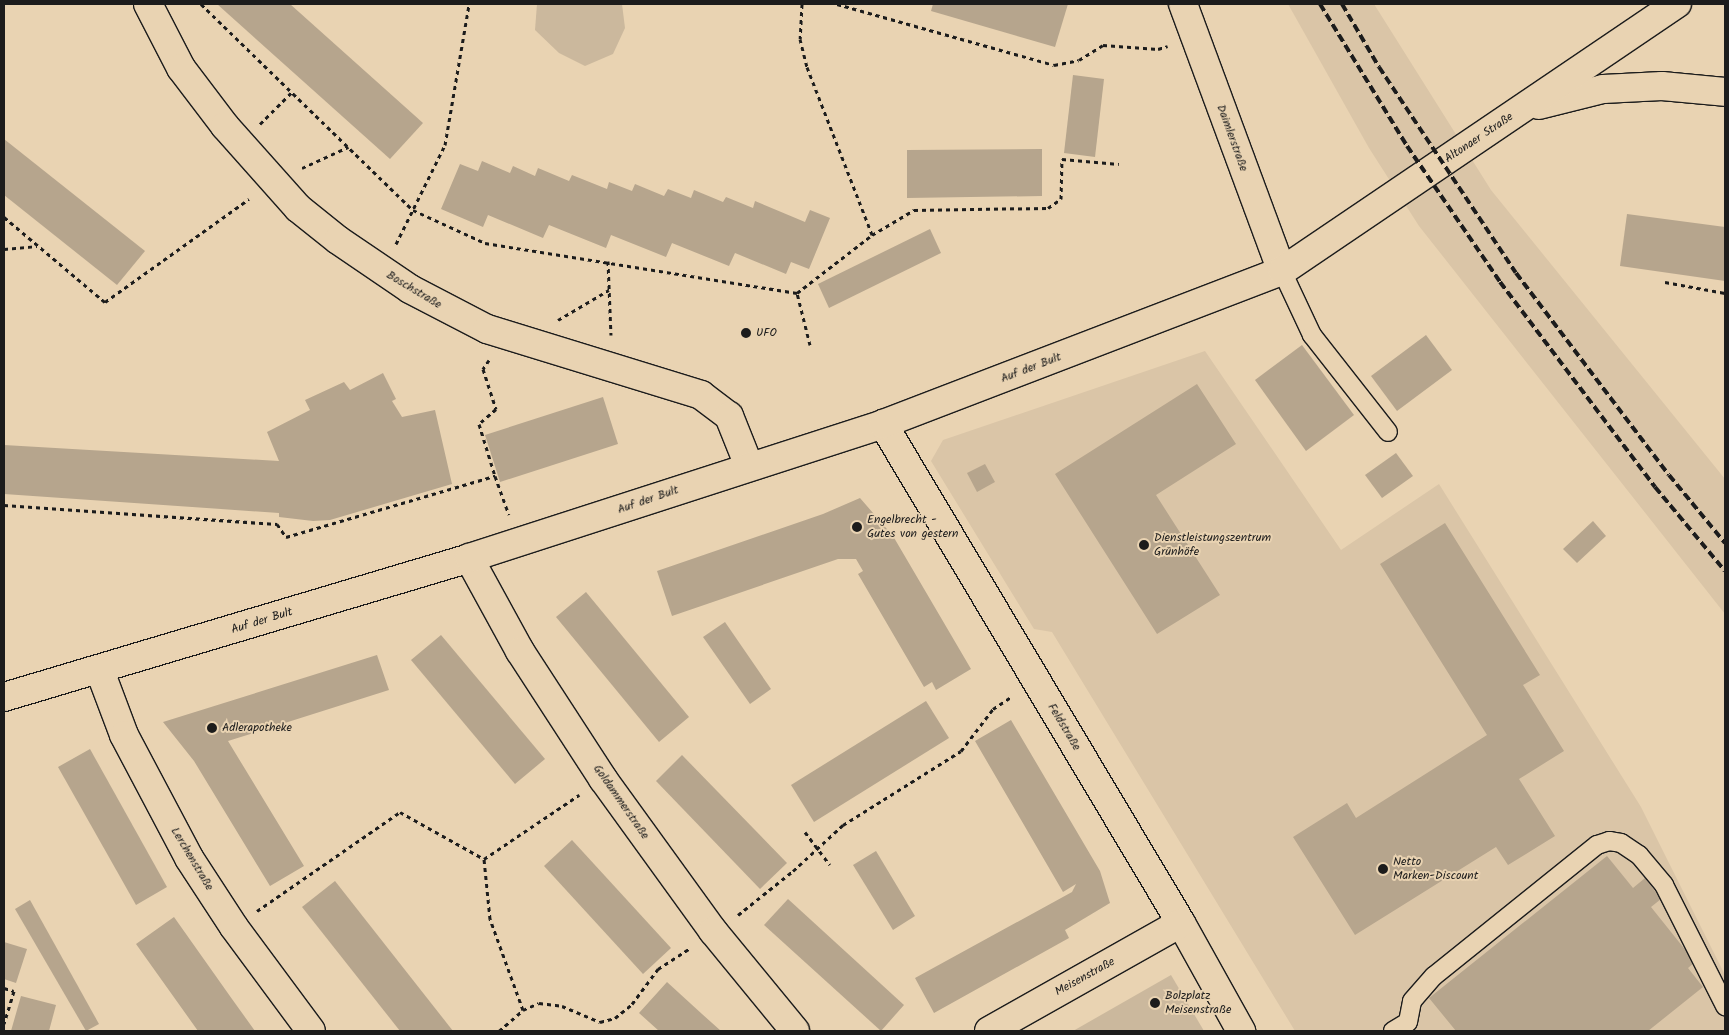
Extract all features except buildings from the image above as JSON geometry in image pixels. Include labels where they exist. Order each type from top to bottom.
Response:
[{"type":"street","name":"Boschstraße","points":[[148,4],[181,68],[240,144],[298,208],[383,271],[454,314],[514,339],[701,395],[729,416],[749,466]]},
{"type":"street","name":"Daimlerstraße","points":[[1183,4],[1282,271]]},
{"type":"street","name":"Altonaer Straße","points":[[1282,271],[1677,4]]},
{"type":"street","points":[[1520,110],[1603,89],[1662,86],[1725,92]]},
{"type":"street","name":"Auf der Bult","points":[[4,697],[100,671],[469,558],[883,424],[1282,271]]},
{"type":"street","name":"Feldstraße","points":[[883,424],[1181,924],[1241,1031]]},
{"type":"street","name":"Goldammerstraße","points":[[469,558],[520,651],[603,779],[713,931],[795,1031]]},
{"type":"street","name":"Lerchenstraße","points":[[100,671],[124,735],[189,858],[234,927],[311,1031]]},
{"type":"street","name":"Meisenstraße","points":[[989,1031],[1181,924]]},
{"type":"lane","points":[[1282,271],[1312,335],[1388,432]]},
{"type":"lane","points":[[1393,1031],[1408,1022],[1412,1001],[1434,976],[1597,845],[1609,841],[1621,843],[1639,854],[1664,885],[1725,1006]]},
{"type":"path","points":[[201,4],[412,210],[485,244],[608,261],[797,293],[872,236],[914,210],[1048,208],[1061,199],[1062,159],[1119,164]]},
{"type":"path","points":[[383,271],[445,145],[469,4]]},
{"type":"path","points":[[802,4],[800,39],[807,67],[872,236]]},
{"type":"path","points":[[837,4],[1054,64],[1079,60],[1103,46],[1158,49],[1195,37]]},
{"type":"path","points":[[240,144],[292,92]]},
{"type":"path","points":[[4,217],[105,302],[274,181],[348,147]]},
{"type":"path","points":[[4,249],[38,246]]},
{"type":"path","points":[[608,261],[612,367]]},
{"type":"path","points":[[1666,282],[1725,293]]},
{"type":"path","points":[[518,542],[480,424],[496,409],[483,369],[514,339],[609,290]]},
{"type":"path","points":[[797,293],[810,345]]},
{"type":"path","points":[[4,505],[277,524],[286,537],[496,476]]},
{"type":"path","points":[[499,1031],[523,1010],[539,1003],[562,1006],[600,1022],[615,1018],[632,1004],[658,969],[747,909],[818,849],[843,824],[961,751],[993,709],[1035,680]]},
{"type":"path","points":[[484,859],[603,779]]},
{"type":"path","points":[[234,927],[400,812],[484,859]]},
{"type":"path","points":[[805,832],[830,865]]},
{"type":"path","points":[[484,859],[490,919],[523,1010]]},
{"type":"path","points":[[4,988],[14,991],[4,1023]]},
{"type":"shaded area","points":[[537,4],[622,4],[625,28],[613,54],[585,66],[559,53],[535,30]]},
{"type":"shaded area","points":[[1288,4],[1374,4],[1491,190],[1725,479],[1725,614],[1419,226],[1369,148]]},
{"type":"shaded area","points":[[1205,351],[1341,550],[1439,484],[1641,807],[1725,975],[1725,1031],[1295,1031],[1052,632],[1034,629],[931,461],[943,440]]},
{"type":"shaded area","name":"Bolzplatz Meisenstraße","points":[[1171,975],[1204,1031],[1073,1031]]},
{"type":"railway","points":[[1320,4],[1407,146],[1500,282],[1655,487],[1725,571]]},
{"type":"railway","points":[[1342,4],[1379,67],[1516,273],[1669,475],[1725,543]]},
{"type":"place","name":"UFO","points":[[746,333]]},
{"type":"place","name":"Engelbrecht - Gutes von gestern","points":[[857,527]]},
{"type":"place","name":"Dienstleistungszentrum Grünhöfe","points":[[1144,545]]},
{"type":"place","name":"Adlerapotheke","points":[[212,728]]},
{"type":"place","name":"Netto Marken-Discount","points":[[1383,869]]},
{"type":"place","name":"Bolzplatz Meisenstraße","points":[[1155,1003]]}]
